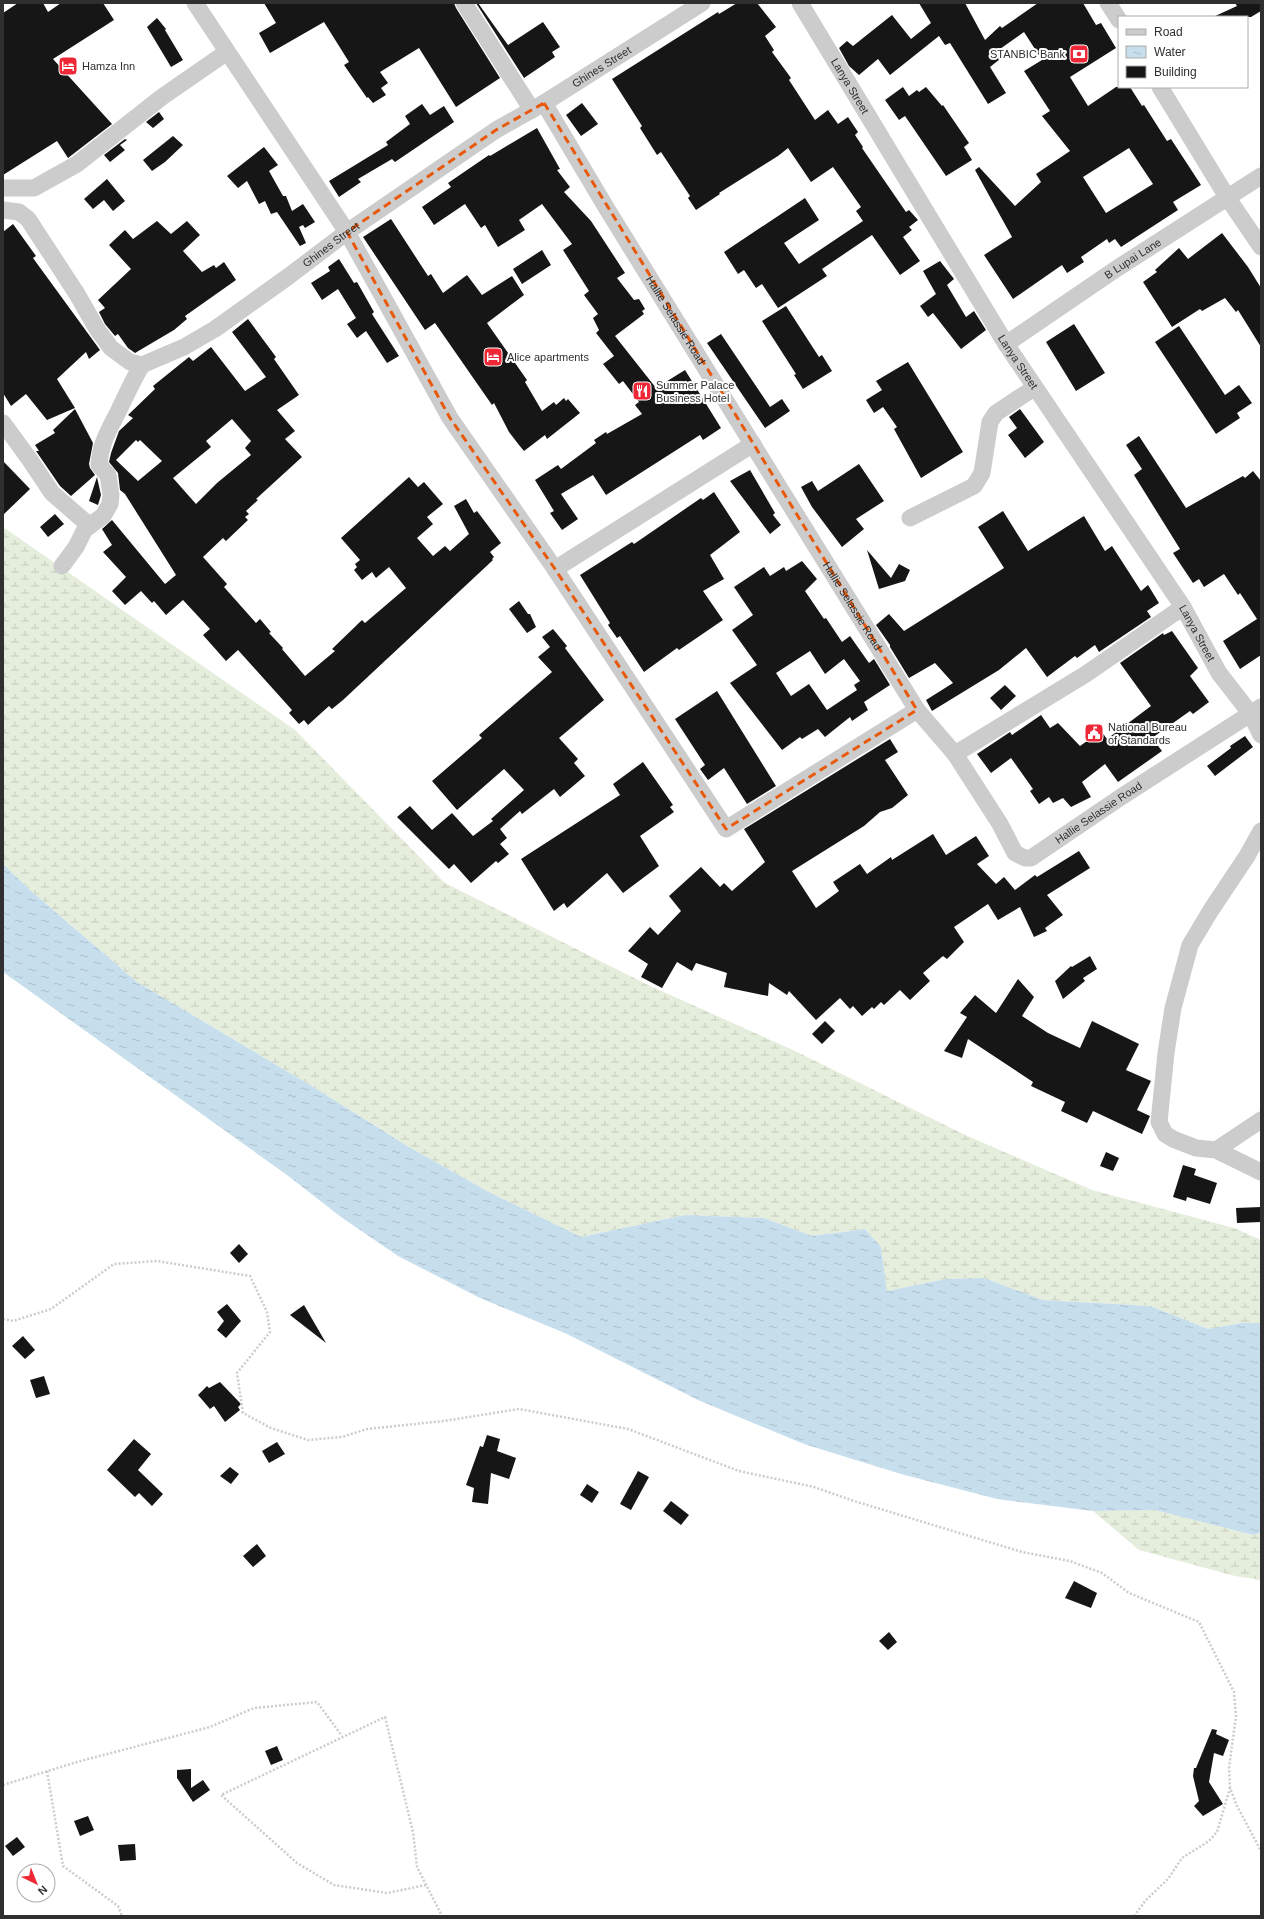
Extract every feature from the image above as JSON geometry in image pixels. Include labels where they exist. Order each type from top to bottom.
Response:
[{"type":"street","points":[[195,3],[347,232],[450,418],[555,569],[726,829],[917,710]]},
{"type":"street","name":"Hallie Selassie Road","points":[[464,3],[538,106],[607,209],[917,710],[955,754],[1000,824],[1015,853],[1025,858],[1031,858],[1121,797],[1255,710]]},
{"type":"street","name":"Ghines Street","points":[[142,365],[184,347],[215,328],[289,276],[347,232],[496,130],[538,106],[702,3]]},
{"type":"street","name":"Lanya Street","points":[[800,3],[1034,388],[1183,607],[1219,673],[1255,710],[1261,735]]},
{"type":"street","points":[[1108,3],[1118,18]]},
{"type":"street","points":[[3,188],[34,188],[77,164],[162,97],[227,52]]},
{"type":"street","points":[[1161,88],[1227,197],[1261,246]]},
{"type":"street","name":"B Lupai Lane","points":[[1006,344],[1116,269],[1261,176]]},
{"type":"street","points":[[3,210],[19,212],[28,219],[78,294],[97,329],[111,348],[130,362],[142,365],[130,384],[103,440],[99,465],[108,475],[111,495],[110,504],[103,516],[85,529],[76,547],[62,566]]},
{"type":"street","points":[[910,518],[974,486],[982,473],[990,422],[996,414],[1034,388]]},
{"type":"street","points":[[3,423],[52,492],[90,526]]},
{"type":"street","points":[[555,569],[753,444]]},
{"type":"street","points":[[955,754],[1086,674],[1183,607]]},
{"type":"street","points":[[1261,831],[1247,856],[1210,910],[1190,945],[1174,1008],[1166,1053],[1159,1122],[1165,1134],[1181,1142],[1196,1148],[1216,1150],[1261,1172]]},
{"type":"street","points":[[1216,1150],[1261,1120]]},
{"type":"path","points":[[3,1319],[13,1321],[51,1309],[114,1264],[157,1261],[250,1276],[267,1312],[270,1332],[238,1373],[244,1413],[271,1428],[308,1440],[342,1437],[367,1429],[464,1419],[519,1409],[628,1429],[738,1471],[814,1487],[854,1501],[1022,1552],[1070,1561],[1102,1573],[1129,1593],[1199,1622],[1234,1692],[1236,1716],[1229,1768],[1230,1788],[1237,1806],[1261,1851]]},
{"type":"path","points":[[3,1785],[84,1760],[210,1727],[254,1708],[317,1702],[342,1736]]},
{"type":"path","points":[[426,1885],[387,1893],[334,1885],[296,1863],[221,1795],[342,1736],[385,1717],[414,1832],[418,1867],[442,1916]]},
{"type":"path","points":[[47,1771],[63,1866],[118,1906],[122,1916]]},
{"type":"path","points":[[1134,1916],[1146,1900],[1168,1879],[1182,1858],[1209,1841],[1217,1832],[1230,1788]]},
{"type":"highlighted area","points":[[544,103],[917,710],[726,829],[555,569],[450,418],[347,232],[496,130]]},
{"type":"green space","points":[[3,527],[295,730],[445,883],[648,985],[795,1051],[963,1134],[1092,1190],[1234,1228],[1261,1240],[1261,1323],[1241,1323],[1208,1329],[1150,1306],[1043,1300],[984,1278],[946,1279],[887,1291],[881,1247],[865,1229],[812,1236],[764,1218],[685,1215],[581,1237],[487,1191],[409,1147],[310,1085],[137,982],[30,890],[3,864]]},
{"type":"green space","points":[[1155,1510],[1253,1535],[1261,1533],[1261,1580],[1235,1576],[1139,1550],[1093,1511]]},
{"type":"water","points":[[3,864],[30,890],[137,982],[310,1085],[409,1147],[487,1191],[581,1237],[685,1215],[764,1218],[812,1236],[865,1229],[881,1247],[887,1291],[946,1279],[984,1278],[1043,1300],[1150,1306],[1208,1329],[1241,1323],[1261,1323],[1261,1533],[1253,1535],[1155,1510],[1093,1511],[997,1499],[901,1474],[804,1444],[698,1400],[567,1334],[480,1298],[398,1256],[341,1217],[287,1175],[3,972]]},
{"type":"building","points":[[18,3],[43,3],[48,12],[61,3],[103,3],[114,20],[53,59],[112,124],[68,158],[57,141],[3,175],[3,13]]},
{"type":"building","points":[[264,3],[454,3],[500,78],[456,107],[419,48],[380,72],[388,83],[381,88],[386,95],[373,103],[368,97],[367,98],[344,65],[349,62],[324,22],[270,53],[259,33],[276,23]]},
{"type":"building","points":[[476,3],[478,3],[508,45],[543,22],[560,47],[552,52],[555,57],[524,78]]},
{"type":"building","points":[[737,3],[757,3],[776,27],[765,36],[774,50],[772,52],[791,78],[789,80],[815,120],[828,110],[838,124],[848,117],[858,132],[855,135],[863,147],[862,148],[906,212],[909,210],[918,220],[909,227],[912,230],[903,237],[920,261],[900,275],[872,235],[822,269],[827,276],[778,308],[762,284],[756,288],[744,270],[738,274],[724,252],[805,198],[819,220],[784,243],[799,264],[863,221],[856,211],[861,207],[833,167],[811,182],[788,148],[778,156],[719,193],[720,194],[696,210],[688,198],[690,196],[661,152],[657,155],[640,128],[642,126],[612,79],[718,12],[719,14]]},
{"type":"building","points":[[919,3],[965,3],[985,40],[1000,26],[1002,28],[1038,3],[1083,3],[1096,25],[1101,23],[1116,48],[1070,77],[1088,106],[1116,87],[1131,88],[1142,106],[1144,105],[1167,141],[1171,139],[1201,185],[1173,202],[1178,210],[1121,247],[1115,239],[1109,243],[1107,239],[1081,257],[1084,262],[1067,273],[1062,265],[1013,299],[984,255],[1012,237],[975,170],[979,167],[1015,206],[1041,182],[1036,174],[1070,151],[1042,116],[1050,111],[1024,71],[1042,60],[1024,32],[1000,49],[1005,55],[990,67],[1006,93],[988,104],[950,43],[945,45],[939,36],[890,75],[878,59],[859,75],[849,66],[839,48],[847,41],[853,46],[892,15],[911,39],[931,23]],"holes":[[[1129,148],[1153,184],[1106,213],[1083,177]]]},
{"type":"building","points":[[1235,3],[1261,3],[1261,11],[1251,17],[1215,16],[1237,6]]},
{"type":"building","points":[[157,18],[166,29],[165,30],[183,60],[171,67],[147,27]]},
{"type":"building","points":[[903,87],[909,96],[917,90],[919,92],[926,87],[942,106],[943,105],[969,143],[964,147],[972,160],[946,176],[905,116],[899,120],[885,100]]},
{"type":"building","points":[[582,103],[598,124],[581,136],[566,115]]},
{"type":"building","points":[[422,104],[430,115],[444,106],[454,122],[395,162],[392,159],[358,179],[361,182],[339,197],[329,181],[388,145],[386,142],[410,124],[405,116]]},
{"type":"building","points":[[159,112],[164,119],[153,128],[146,122]]},
{"type":"building","points":[[537,128],[560,169],[557,170],[570,187],[564,192],[591,221],[625,273],[617,278],[634,300],[639,299],[645,309],[642,311],[644,314],[615,336],[656,388],[685,370],[721,428],[703,440],[700,435],[606,495],[593,475],[561,494],[578,519],[562,530],[550,513],[554,511],[535,480],[558,465],[561,469],[596,443],[594,440],[606,432],[607,434],[642,414],[635,405],[639,402],[623,381],[619,384],[603,364],[614,356],[596,333],[599,330],[593,318],[598,314],[584,295],[589,291],[563,250],[572,244],[542,204],[519,220],[525,230],[498,247],[485,225],[481,228],[465,204],[434,225],[422,207],[451,187],[448,183],[489,155],[490,156]]},
{"type":"building","points":[[173,136],[183,145],[165,162],[152,171],[143,160]]},
{"type":"building","points":[[125,139],[127,140],[120,145],[125,150],[110,162],[104,155]]},
{"type":"building","points":[[264,147],[278,165],[269,171],[283,196],[286,196],[292,211],[303,204],[315,222],[305,228],[303,225],[299,227],[306,243],[300,246],[277,212],[271,214],[265,201],[259,204],[247,181],[238,188],[227,176]]},
{"type":"building","points":[[107,179],[125,201],[113,211],[104,200],[93,209],[84,199]]},
{"type":"building","points":[[391,219],[428,276],[431,274],[443,293],[467,275],[482,295],[512,276],[524,295],[487,323],[527,380],[525,382],[542,411],[554,402],[556,405],[564,398],[566,401],[568,399],[580,413],[547,439],[545,435],[524,451],[509,432],[494,403],[492,405],[435,323],[425,330],[363,237]]},
{"type":"building","points":[[157,221],[171,234],[187,221],[200,235],[183,251],[202,272],[214,265],[216,268],[224,262],[236,280],[185,316],[187,319],[174,330],[135,353],[128,348],[118,334],[115,336],[105,324],[99,312],[105,308],[98,300],[131,269],[109,245],[125,230],[133,239]]},
{"type":"building","points":[[13,224],[36,256],[33,258],[100,350],[89,359],[86,352],[57,379],[75,408],[47,420],[26,394],[11,406],[3,393],[3,232]]},
{"type":"building","points":[[1222,233],[1248,267],[1261,288],[1261,347],[1238,310],[1236,312],[1225,298],[1202,311],[1200,309],[1172,327],[1143,282],[1157,272],[1155,270],[1179,248],[1188,259]]},
{"type":"building","points":[[542,250],[551,265],[522,284],[513,269]]},
{"type":"building","points":[[339,259],[354,283],[357,282],[374,312],[372,314],[399,356],[387,363],[366,331],[357,338],[347,324],[356,318],[338,289],[322,300],[311,283],[330,271],[328,267]]},
{"type":"building","points":[[940,261],[954,279],[947,285],[966,317],[974,311],[986,330],[961,349],[933,313],[928,317],[920,306],[936,294],[923,271]]},
{"type":"building","points":[[786,306],[819,357],[822,355],[832,371],[803,389],[794,375],[796,374],[762,321]]},
{"type":"building","points":[[248,319],[276,357],[274,359],[299,395],[277,410],[295,431],[285,439],[302,457],[256,499],[258,500],[246,511],[249,514],[245,517],[248,520],[226,541],[223,538],[203,557],[227,584],[224,587],[256,623],[260,619],[271,632],[269,633],[305,676],[335,651],[332,649],[362,620],[365,623],[406,588],[389,567],[376,578],[372,572],[362,580],[354,570],[357,567],[355,564],[360,560],[341,538],[409,477],[418,487],[424,482],[443,504],[427,517],[433,524],[417,538],[433,556],[445,546],[450,551],[469,534],[454,506],[466,499],[474,513],[477,511],[501,543],[490,552],[494,557],[492,559],[493,560],[343,700],[332,709],[329,706],[308,725],[304,720],[299,724],[289,713],[292,710],[238,650],[226,661],[203,635],[210,629],[183,600],[166,615],[154,601],[152,603],[141,591],[125,605],[112,591],[126,577],[103,552],[112,545],[102,529],[112,520],[165,584],[176,575],[125,494],[120,490],[118,473],[109,462],[111,453],[119,431],[133,418],[128,415],[155,389],[153,386],[189,357],[193,361],[211,347],[245,391],[266,377],[232,332]],"holes":[[[232,419],[251,441],[245,448],[251,455],[217,483],[196,504],[173,478],[211,447],[206,441]],[[136,440],[138,442],[140,440],[162,461],[138,481],[116,460]]]},
{"type":"building","points":[[1074,324],[1105,373],[1076,391],[1046,342]]},
{"type":"building","points":[[1179,326],[1225,395],[1239,385],[1252,403],[1237,413],[1240,418],[1216,434],[1155,342]]},
{"type":"building","points":[[721,334],[770,407],[782,399],[790,411],[765,428],[707,343]]},
{"type":"building","points":[[908,362],[963,452],[921,478],[894,429],[897,427],[883,407],[874,413],[866,400],[882,390],[876,381]]},
{"type":"building","points":[[75,409],[93,443],[89,464],[95,475],[71,496],[60,486],[36,451],[39,451],[35,445],[55,433],[53,430]]},
{"type":"building","points":[[1020,409],[1044,442],[1025,458],[1008,435],[1017,428],[1009,417]]},
{"type":"building","points":[[1139,436],[1186,508],[1243,476],[1245,478],[1253,471],[1261,481],[1261,655],[1240,669],[1223,641],[1257,619],[1240,593],[1238,595],[1224,574],[1204,587],[1199,579],[1193,583],[1173,553],[1180,549],[1134,475],[1142,469],[1126,445]]},
{"type":"building","points":[[3,461],[30,489],[3,515]]},
{"type":"building","points":[[859,464],[884,501],[856,519],[864,529],[842,547],[812,507],[801,487],[812,481],[818,491]]},
{"type":"building","points":[[750,470],[775,513],[773,515],[781,525],[770,534],[730,481]]},
{"type":"building","points":[[97,477],[101,495],[98,505],[89,501]]},
{"type":"building","points":[[714,492],[740,532],[710,555],[724,579],[703,591],[723,620],[679,650],[677,648],[644,672],[620,636],[617,638],[608,625],[610,623],[580,575],[632,542],[634,544],[701,498],[703,500]]},
{"type":"building","points":[[1003,511],[1028,551],[1084,516],[1105,551],[1112,546],[1141,591],[1148,585],[1159,603],[1147,611],[1151,617],[1099,652],[1095,645],[1077,658],[1075,656],[1047,677],[1026,648],[999,670],[932,711],[926,700],[953,683],[935,663],[909,678],[890,645],[876,625],[889,614],[904,631],[1004,568],[978,527]]},
{"type":"building","points":[[55,514],[64,524],[48,537],[40,527]]},
{"type":"building","points":[[867,550],[891,578],[899,564],[910,570],[905,581],[879,589]]},
{"type":"building","points":[[802,561],[817,579],[805,591],[824,619],[826,618],[842,642],[850,636],[869,663],[874,659],[890,685],[864,702],[868,710],[852,721],[850,717],[825,737],[818,729],[802,739],[800,737],[782,750],[730,683],[757,665],[732,630],[753,615],[734,587],[764,567],[770,576],[784,567],[786,571]],"holes":[[[810,651],[825,674],[844,659],[860,681],[854,685],[857,690],[827,710],[809,684],[791,696],[776,673]]]},
{"type":"building","points":[[519,601],[528,614],[530,614],[536,627],[527,633],[509,609]]},
{"type":"building","points":[[553,629],[567,646],[565,648],[604,700],[559,738],[578,759],[574,763],[585,776],[560,797],[554,789],[522,814],[520,811],[500,829],[507,838],[500,844],[509,854],[498,863],[496,861],[471,883],[454,864],[449,869],[397,817],[410,806],[432,830],[452,813],[473,836],[493,821],[491,819],[524,790],[504,769],[457,810],[432,781],[482,738],[479,735],[552,672],[538,657],[550,647],[542,637]]},
{"type":"building","points":[[1172,631],[1198,668],[1190,676],[1209,702],[1193,714],[1190,711],[1152,738],[1162,751],[1118,782],[1105,764],[1082,782],[1091,797],[1071,807],[1063,798],[1053,803],[1049,797],[1039,804],[1030,791],[1033,789],[1011,758],[991,773],[977,754],[1010,732],[1012,735],[1041,715],[1050,728],[1058,723],[1080,746],[1101,731],[1107,739],[1151,706],[1120,663],[1163,633],[1164,635]]},
{"type":"building","points":[[1005,685],[1016,696],[1001,710],[990,698]]},
{"type":"building","points":[[717,691],[776,786],[747,804],[724,768],[708,780],[700,769],[705,765],[675,719]]},
{"type":"building","points":[[1245,736],[1253,747],[1215,776],[1207,766],[1231,748],[1230,746]]},
{"type":"building","points":[[890,739],[898,752],[885,760],[908,795],[892,808],[880,812],[864,826],[792,871],[816,908],[839,891],[833,882],[860,864],[867,874],[891,857],[892,860],[933,834],[946,855],[976,836],[989,856],[977,864],[996,884],[1004,877],[1015,890],[1035,875],[1037,877],[1079,851],[1090,868],[1047,895],[1063,915],[1045,928],[1047,931],[1034,937],[1020,907],[998,920],[988,904],[954,927],[964,942],[947,959],[943,956],[923,973],[930,981],[910,1000],[900,990],[884,1005],[881,1002],[874,1009],[872,1007],[862,1016],[853,1006],[850,1009],[840,998],[816,1020],[789,991],[787,995],[769,983],[768,996],[724,987],[727,973],[696,963],[692,971],[677,962],[662,988],[641,977],[648,964],[628,951],[650,927],[658,935],[681,911],[669,896],[701,867],[720,887],[724,883],[732,891],[765,862],[744,829]]},
{"type":"building","points":[[643,762],[673,805],[670,807],[674,812],[640,836],[659,866],[623,893],[607,873],[567,908],[564,903],[554,911],[521,859],[620,795],[613,784]]},
{"type":"building","points":[[1090,956],[1097,969],[1083,978],[1085,981],[1063,999],[1055,981],[1071,966],[1072,967]]},
{"type":"building","points":[[1018,979],[1034,997],[1022,1016],[1048,1033],[1080,1048],[1092,1021],[1139,1044],[1126,1070],[1151,1081],[1137,1110],[1150,1116],[1142,1134],[1093,1111],[1087,1123],[1061,1111],[1065,1102],[1031,1086],[1033,1082],[968,1039],[962,1058],[944,1051],[967,1017],[960,1013],[975,995],[996,1013]]},
{"type":"building","points":[[825,1021],[835,1031],[822,1044],[812,1034]]},
{"type":"building","points":[[1106,1152],[1119,1158],[1113,1171],[1100,1166]]},
{"type":"building","points":[[1183,1165],[1196,1169],[1194,1175],[1217,1183],[1210,1204],[1187,1197],[1186,1201],[1173,1197]]},
{"type":"building","points":[[1261,1207],[1261,1222],[1237,1223],[1236,1208]]},
{"type":"building","points":[[239,1244],[248,1254],[239,1263],[230,1253]]},
{"type":"building","points":[[227,1304],[241,1321],[226,1338],[217,1330],[224,1321],[217,1312]]},
{"type":"building","points":[[304,1305],[326,1343],[290,1315]]},
{"type":"building","points":[[23,1336],[35,1350],[25,1359],[12,1346]]},
{"type":"building","points":[[44,1376],[50,1394],[36,1398],[30,1380]]},
{"type":"building","points":[[220,1382],[241,1404],[238,1407],[240,1410],[225,1422],[214,1406],[210,1409],[198,1395],[207,1386],[209,1388]]},
{"type":"building","points":[[487,1435],[500,1439],[497,1451],[516,1458],[509,1479],[491,1473],[488,1504],[472,1502],[474,1488],[466,1485],[480,1446],[483,1447]]},
{"type":"building","points":[[134,1439],[151,1454],[138,1470],[163,1494],[152,1506],[139,1493],[135,1497],[107,1470]]},
{"type":"building","points":[[277,1442],[285,1454],[269,1463],[262,1451]]},
{"type":"building","points":[[230,1467],[239,1474],[231,1484],[220,1476]]},
{"type":"building","points":[[638,1471],[649,1477],[631,1510],[620,1504]]},
{"type":"building","points":[[587,1484],[599,1492],[592,1503],[580,1495]]},
{"type":"building","points":[[671,1501],[689,1515],[681,1525],[663,1511]]},
{"type":"building","points":[[257,1544],[266,1556],[253,1567],[243,1556]]},
{"type":"building","points":[[1074,1581],[1097,1593],[1091,1608],[1065,1598]]},
{"type":"building","points":[[889,1632],[897,1642],[888,1650],[879,1641]]},
{"type":"building","points":[[1212,1729],[1217,1730],[1216,1734],[1229,1740],[1223,1756],[1214,1753],[1209,1782],[1223,1804],[1203,1816],[1194,1806],[1199,1801],[1193,1776],[1194,1768],[1196,1768]]},
{"type":"building","points":[[277,1746],[283,1760],[271,1765],[265,1751]]},
{"type":"building","points":[[191,1769],[191,1788],[203,1780],[210,1790],[193,1802],[177,1778],[177,1770]]},
{"type":"building","points":[[88,1816],[94,1830],[80,1836],[74,1821]]},
{"type":"building","points":[[17,1837],[25,1847],[13,1856],[5,1846]]},
{"type":"building","points":[[135,1844],[136,1860],[120,1861],[118,1845]]},
{"type":"place","name":"STANBIC Bank","points":[[1079,54]]},
{"type":"place","name":"Hamza Inn","points":[[68,66]]},
{"type":"place","name":"Alice apartments","points":[[493,357]]},
{"type":"place","name":"Summer Palace Business Hotel","points":[[642,391]]},
{"type":"place","name":"National Bureau of Standards","points":[[1094,733]]}]
